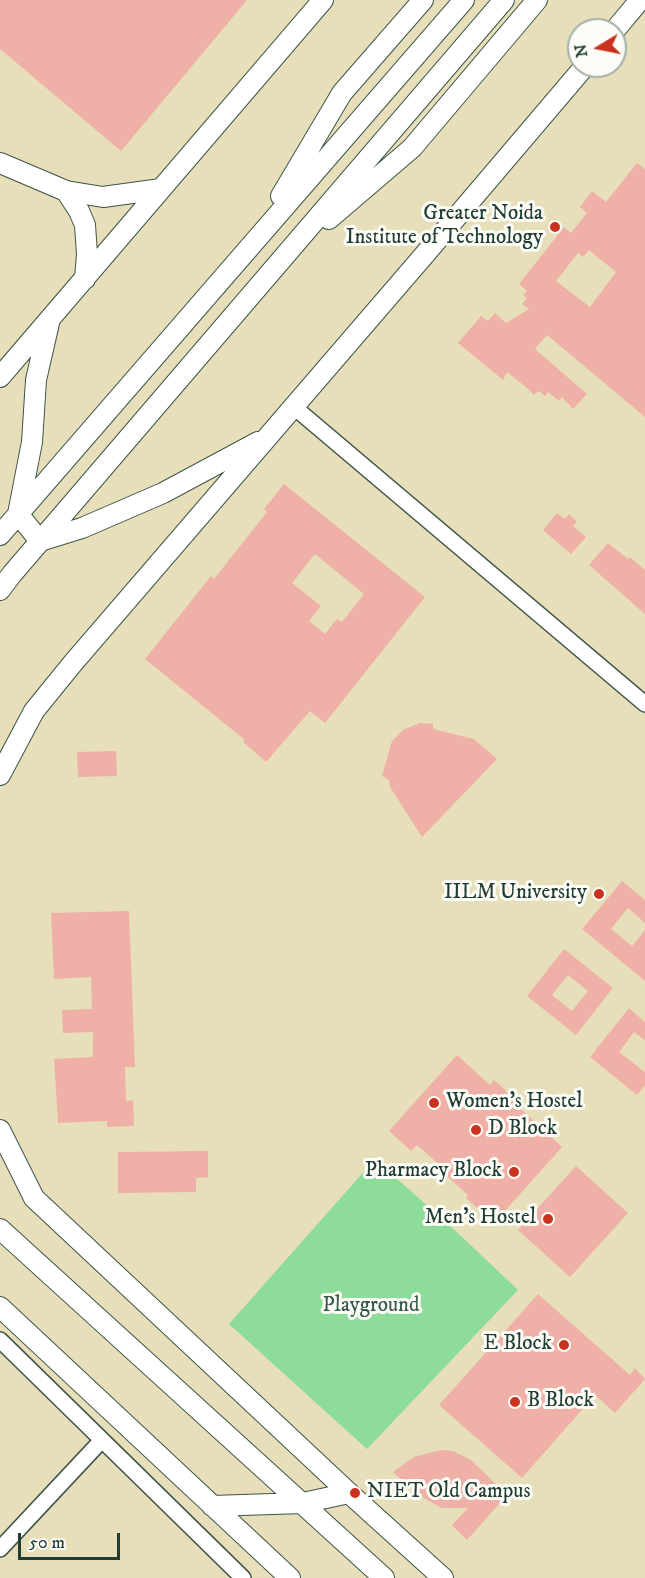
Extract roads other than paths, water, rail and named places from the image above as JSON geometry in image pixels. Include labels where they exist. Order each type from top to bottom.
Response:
[{"type":"street","points":[[0,377],[323,0]]},
{"type":"street","points":[[257,237],[342,93],[423,0]]},
{"type":"street","points":[[0,535],[464,0]]},
{"type":"street","points":[[0,590],[504,0]]},
{"type":"street","points":[[282,259],[412,148],[537,0]]},
{"type":"street","points":[[625,18],[640,0]]},
{"type":"street","points":[[0,775],[34,711],[73,663],[575,78]]},
{"type":"street","points":[[0,163],[66,191],[103,197],[161,189]]},
{"type":"street","points":[[66,191],[80,211],[85,225],[87,254],[85,279]]},
{"type":"street","points":[[18,514],[32,442],[36,380],[51,318]]},
{"type":"street","points":[[294,407],[645,704]]},
{"type":"street","points":[[40,541],[82,528],[163,493],[268,436]]},
{"type":"street","points":[[18,514],[40,541]]},
{"type":"street","points":[[0,1130],[34,1198],[443,1578]]},
{"type":"street","points":[[0,1229],[384,1578]]},
{"type":"street","points":[[0,1307],[290,1578]]},
{"type":"street","points":[[0,1340],[243,1578]]},
{"type":"street","points":[[0,1549],[102,1440]]},
{"type":"street","points":[[212,1506],[303,1503],[349,1493]]},
{"type":"place","name":"Greater Noida Institute of Technology","points":[[555,227]]},
{"type":"place","name":"IILM University","points":[[599,894]]},
{"type":"place","name":"Women's Hostel","points":[[434,1103]]},
{"type":"place","name":"D Block","points":[[476,1130]]},
{"type":"place","name":"Pharmacy Block","points":[[514,1172]]},
{"type":"place","name":"Men's Hostel","points":[[548,1219]]},
{"type":"place","name":"E Block","points":[[564,1345]]},
{"type":"place","name":"B Block","points":[[515,1402]]},
{"type":"place","name":"NIET Old Campus","points":[[355,1493]]},
{"type":"park label","name":"Playground","points":[[371,1307]]}]
